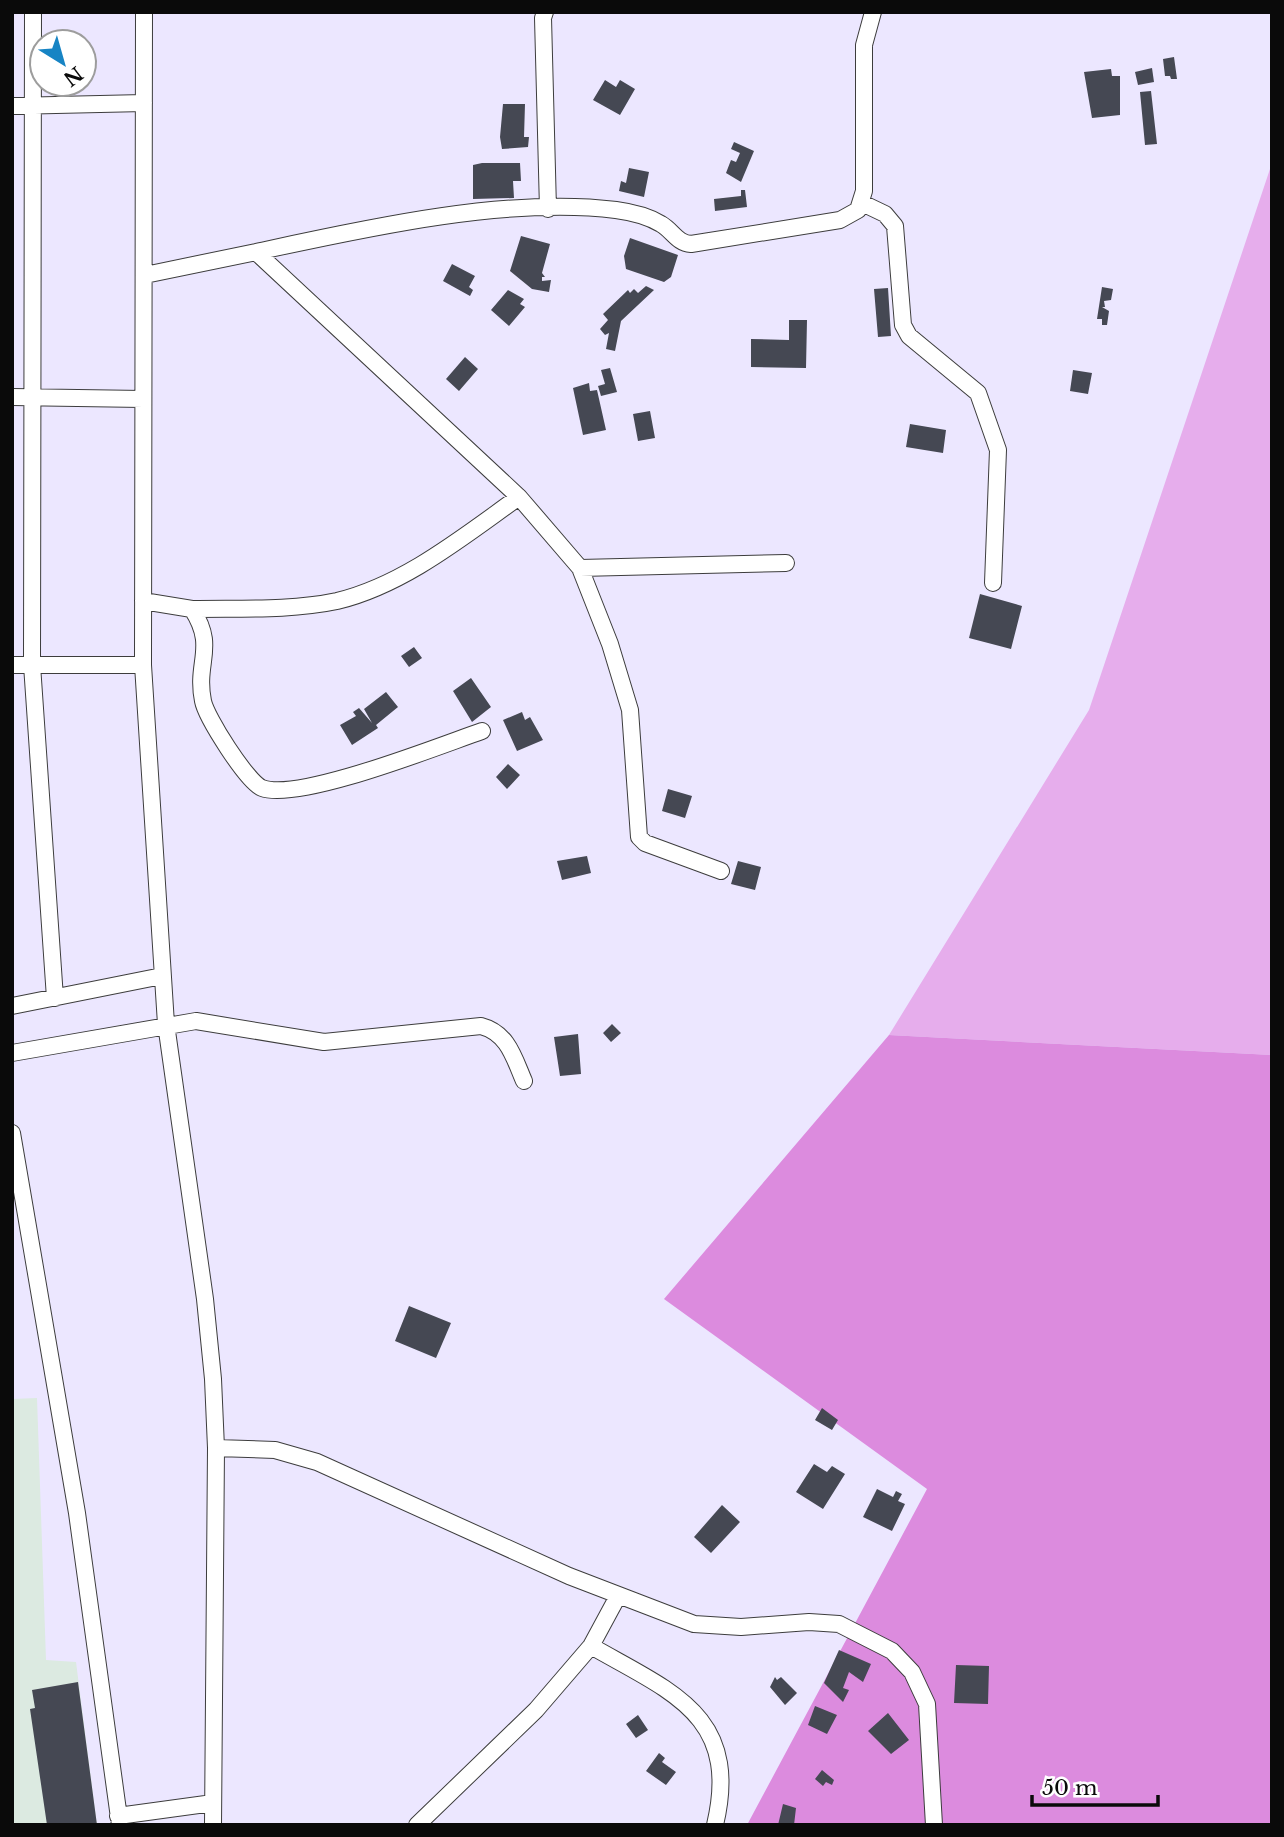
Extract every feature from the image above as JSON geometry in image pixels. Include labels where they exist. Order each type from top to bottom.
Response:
[{"type":"street","points":[[33,12],[32,665],[55,998]]},
{"type":"street","points":[[144,12],[143,666],[166,1024],[210,1340],[216,1448],[213,1825]]},
{"type":"street","points":[[545,12],[542,18],[548,209]]},
{"type":"street","points":[[145,275],[343,233],[505,210],[592,208],[645,216],[666,227],[682,243],[691,244],[840,220],[858,210],[862,204],[864,45],[873,12]]},
{"type":"street","points":[[12,106],[144,103]]},
{"type":"street","points":[[862,204],[886,214],[895,226],[903,326],[909,336],[978,393],[994,434],[998,450],[993,583]]},
{"type":"street","points":[[256,252],[519,497],[580,568],[598,609],[630,710],[639,837],[645,843],[721,871]]},
{"type":"street","points":[[12,397],[143,399]]},
{"type":"street","points":[[143,601],[192,608],[293,607],[338,600],[395,578],[452,545],[519,497]]},
{"type":"street","points":[[580,568],[786,563]]},
{"type":"street","points":[[192,608],[204,627],[206,642],[203,701],[250,779],[261,787],[288,788],[359,775],[482,731]]},
{"type":"street","points":[[12,665],[143,666]]},
{"type":"street","points":[[12,1006],[162,976]]},
{"type":"street","points":[[12,1053],[166,1024],[205,1021],[324,1042],[481,1026],[496,1032],[507,1043],[524,1081]]},
{"type":"street","points":[[12,1133],[77,1513],[119,1820],[213,1803]]},
{"type":"street","points":[[216,1448],[275,1450],[317,1462],[618,1596],[709,1627],[809,1622],[839,1624],[892,1651],[912,1672],[927,1704],[934,1825]]},
{"type":"street","points":[[417,1825],[536,1710],[590,1646],[618,1596]]},
{"type":"street","points":[[590,1646],[681,1697],[696,1713],[715,1746],[721,1767],[723,1786],[715,1825]]},
{"type":"shaded area","points":[[1272,163],[1272,1055],[889,1035],[1089,710]]},
{"type":"shaded area","points":[[889,1035],[1272,1055],[1272,1825],[747,1825],[927,1489],[664,1299]]},
{"type":"shaded area","points":[[37,1398],[46,1660],[76,1662],[97,1825],[12,1825],[12,1399]]},
{"type":"building","points":[[1174,57],[1177,79],[1171,79],[1170,76],[1165,76],[1163,59]]},
{"type":"building","points":[[1152,68],[1154,82],[1138,85],[1135,72]]},
{"type":"building","points":[[1111,69],[1112,76],[1120,76],[1120,115],[1092,118],[1084,72]]},
{"type":"building","points":[[605,80],[616,87],[620,80],[635,89],[620,115],[593,100]]},
{"type":"building","points":[[1151,91],[1157,144],[1145,145],[1140,92]]},
{"type":"building","points":[[503,104],[525,104],[524,137],[529,137],[528,147],[502,149],[500,137]]},
{"type":"building","points":[[734,142],[754,151],[741,182],[726,173],[731,160],[736,162],[740,153],[731,149]]},
{"type":"building","points":[[520,163],[521,181],[513,181],[514,198],[473,199],[473,165]]},
{"type":"building","points":[[629,168],[649,172],[644,197],[619,191],[621,181],[626,183]]},
{"type":"building","points":[[741,190],[745,190],[747,207],[715,211],[714,199],[741,196]]},
{"type":"building","points":[[521,236],[550,244],[542,273],[545,277],[542,277],[542,281],[551,280],[549,292],[532,289],[510,271]]},
{"type":"building","points":[[630,238],[678,255],[671,277],[664,282],[626,269],[624,256]]},
{"type":"building","points":[[452,264],[475,276],[469,287],[473,290],[470,296],[443,281]]},
{"type":"building","points":[[646,286],[654,290],[621,321],[615,351],[606,349],[609,333],[605,335],[600,329],[608,320],[603,314],[628,290],[630,293],[634,289],[638,293]]},
{"type":"building","points":[[1102,287],[1113,289],[1111,300],[1104,301],[1105,307],[1102,307],[1109,311],[1107,325],[1102,325],[1102,319],[1097,319]]},
{"type":"building","points":[[888,288],[891,336],[878,337],[874,289]]},
{"type":"building","points":[[508,290],[524,299],[520,304],[525,307],[509,326],[491,310]]},
{"type":"building","points":[[789,320],[807,320],[806,368],[751,367],[751,339],[789,340]]},
{"type":"building","points":[[465,357],[478,369],[459,391],[446,379]]},
{"type":"building","points":[[610,368],[617,392],[601,396],[598,386],[605,384],[601,370]]},
{"type":"building","points":[[1073,370],[1092,373],[1088,394],[1070,391]]},
{"type":"building","points":[[589,383],[590,391],[597,390],[606,430],[583,435],[573,388]]},
{"type":"building","points":[[650,411],[655,438],[638,441],[633,414]]},
{"type":"building","points":[[910,424],[946,430],[943,453],[906,447]]},
{"type":"building","points":[[980,594],[1022,606],[1011,649],[969,638]]},
{"type":"building","points":[[414,647],[422,658],[409,667],[401,656]]},
{"type":"building","points":[[471,678],[491,707],[472,722],[453,691]]},
{"type":"building","points":[[386,692],[398,707],[376,725],[378,728],[352,745],[340,725],[356,716],[353,712],[359,708],[372,723],[364,709]]},
{"type":"building","points":[[522,712],[525,720],[530,717],[543,740],[517,751],[503,720]]},
{"type":"building","points":[[508,764],[520,775],[507,789],[496,777]]},
{"type":"building","points":[[668,789],[692,796],[685,818],[662,811]]},
{"type":"building","points":[[587,856],[591,873],[562,880],[557,861]]},
{"type":"building","points":[[738,861],[761,867],[755,890],[731,884]]},
{"type":"building","points":[[612,1024],[621,1033],[611,1042],[603,1033]]},
{"type":"building","points":[[578,1034],[581,1074],[560,1076],[554,1037]]},
{"type":"building","points":[[409,1306],[451,1323],[436,1358],[395,1341]]},
{"type":"building","points":[[822,1408],[838,1420],[832,1430],[815,1420]]},
{"type":"building","points":[[814,1464],[827,1472],[832,1466],[845,1474],[823,1509],[796,1492]]},
{"type":"building","points":[[877,1489],[893,1497],[896,1491],[902,1494],[898,1501],[905,1504],[892,1531],[863,1517]]},
{"type":"building","points":[[722,1505],[740,1522],[711,1553],[694,1537]]},
{"type":"building","points":[[839,1650],[871,1664],[863,1682],[849,1672],[843,1688],[849,1690],[843,1702],[824,1683]]},
{"type":"building","points":[[956,1665],[989,1666],[988,1704],[954,1703]]},
{"type":"building","points":[[775,1677],[777,1680],[781,1677],[797,1693],[785,1705],[770,1687]]},
{"type":"building","points":[[78,1682],[97,1825],[47,1825],[30,1709],[35,1708],[32,1690]]},
{"type":"building","points":[[815,1706],[837,1715],[827,1734],[808,1725]]},
{"type":"building","points":[[888,1713],[909,1740],[891,1754],[868,1731]]},
{"type":"building","points":[[638,1715],[648,1730],[636,1738],[626,1724]]},
{"type":"building","points":[[659,1753],[665,1758],[662,1762],[676,1772],[666,1785],[646,1771]]},
{"type":"building","points":[[822,1770],[834,1780],[832,1785],[826,1782],[823,1786],[815,1779]]},
{"type":"building","points":[[783,1804],[796,1808],[794,1825],[778,1825]]}]
